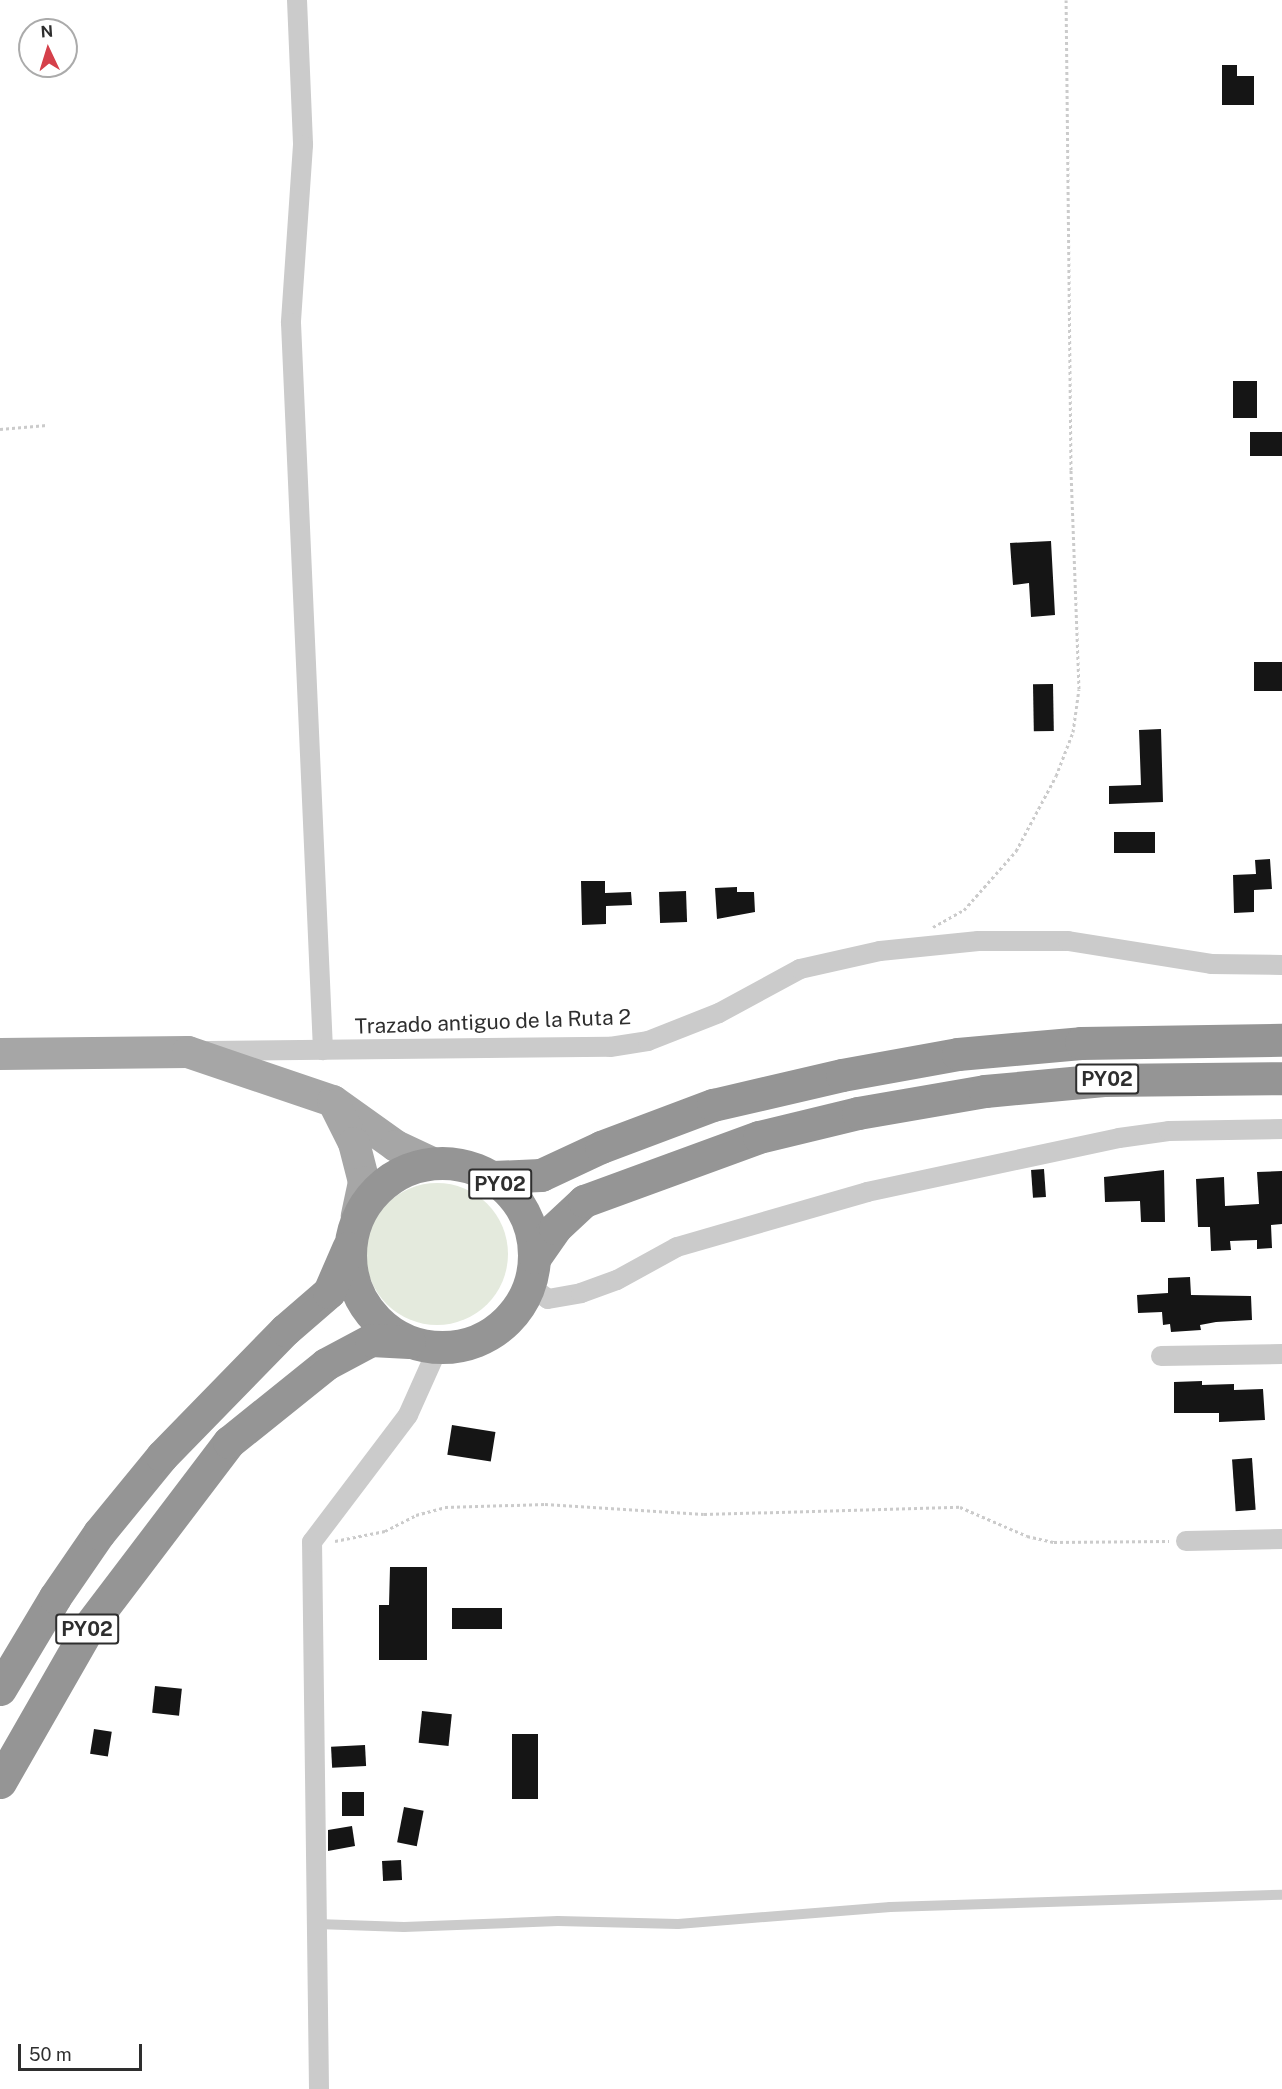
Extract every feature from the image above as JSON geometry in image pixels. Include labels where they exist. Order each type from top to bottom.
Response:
[{"type":"highway","name":"PY02","points":[[493,1178],[541,1175],[601,1147],[713,1105],[842,1075],[936,1058],[1081,1043],[1282,1040]]},
{"type":"highway","name":"PY02","points":[[0,1782],[90,1625],[229,1442],[326,1364],[371,1340],[423,1345],[467,1344],[494,1332],[516,1312],[532,1271],[555,1228],[584,1201],[759,1137],[858,1113],[985,1091],[1103,1080],[1282,1078]]},
{"type":"highway","name":"PY02","points":[[0,1689],[55,1597],[99,1533],[162,1456],[285,1330],[329,1292],[353,1232],[384,1184],[401,1172],[432,1163],[464,1165],[493,1178],[516,1199],[526,1217],[532,1271]]},
{"type":"highway","name":"PY02","points":[[353,1232],[351,1277],[362,1305],[383,1327],[423,1345]]},
{"type":"main road","name":"PY02","points":[[0,1054],[188,1052],[333,1101],[396,1146],[432,1163]]},
{"type":"main road","name":"PY02","points":[[333,1101],[354,1143],[364,1182],[353,1232]]},
{"type":"street","points":[[297,0],[303,145],[291,323],[324,1050]]},
{"type":"street","name":"Trazado antiguo de la Ruta 2","points":[[188,1052],[610,1047],[648,1041],[719,1013],[800,969],[880,951],[978,941],[1068,941],[1211,964],[1282,965]]},
{"type":"street","points":[[532,1271],[548,1299],[581,1293],[617,1280],[677,1247],[867,1192],[1119,1138],[1169,1131],[1282,1129]]},
{"type":"street","points":[[318,2089],[312,1542],[408,1415],[423,1345]]},
{"type":"street","points":[[1161,1356],[1282,1354]]},
{"type":"street","points":[[1186,1541],[1282,1539]]},
{"type":"lane","points":[[316,1924],[404,1927],[558,1922],[678,1924],[890,1907],[1282,1895]]},
{"type":"path","points":[[928,929],[964,910],[1016,851],[1056,776],[1073,732],[1079,689],[1071,470],[1066,0]]},
{"type":"path","points":[[0,429],[47,425]]},
{"type":"path","points":[[312,1542],[355,1540],[445,1508],[545,1504],[704,1514],[960,1507],[1027,1536],[1054,1542],[1186,1541]]},
{"type":"shaded area","points":[[437,1183],[464,1188],[488,1203],[503,1227],[508,1254],[503,1281],[488,1305],[464,1320],[437,1325],[410,1320],[386,1305],[371,1281],[366,1254],[371,1227],[386,1203],[410,1188]]},
{"type":"building","points":[[1222,65],[1237,65],[1237,76],[1254,76],[1254,105],[1222,105]]},
{"type":"building","points":[[1233,381],[1257,381],[1257,418],[1233,418]]},
{"type":"building","points":[[1250,432],[1282,432],[1282,456],[1250,456]]},
{"type":"building","points":[[1051,541],[1055,615],[1031,617],[1029,583],[1013,585],[1010,543]]},
{"type":"building","points":[[1254,662],[1282,662],[1282,691],[1254,691]]},
{"type":"building","points":[[1033,684],[1053,684],[1054,731],[1034,731]]},
{"type":"building","points":[[1161,729],[1163,802],[1109,804],[1109,786],[1141,785],[1139,730]]},
{"type":"building","points":[[1114,832],[1155,832],[1155,853],[1114,853]]},
{"type":"building","points":[[1270,859],[1272,889],[1254,890],[1254,912],[1234,913],[1233,875],[1256,874],[1255,860]]},
{"type":"building","points":[[581,881],[605,881],[605,893],[631,892],[632,905],[606,906],[606,924],[582,925]]},
{"type":"building","points":[[737,887],[737,892],[754,892],[755,912],[717,919],[715,888]]},
{"type":"building","points":[[686,891],[687,922],[660,923],[659,892]]},
{"type":"building","points":[[1044,1169],[1046,1197],[1033,1198],[1031,1170]]},
{"type":"building","points":[[1164,1170],[1165,1222],[1141,1222],[1140,1201],[1105,1202],[1104,1177]]},
{"type":"building","points":[[1282,1171],[1282,1224],[1271,1225],[1272,1248],[1257,1249],[1257,1240],[1230,1241],[1231,1250],[1211,1251],[1210,1227],[1198,1227],[1196,1179],[1224,1177],[1225,1206],[1259,1204],[1257,1172]]},
{"type":"building","points":[[1190,1277],[1191,1295],[1251,1296],[1252,1320],[1216,1322],[1200,1325],[1201,1330],[1171,1332],[1170,1324],[1163,1325],[1162,1312],[1138,1313],[1137,1295],[1168,1293],[1168,1278]]},
{"type":"building","points":[[1202,1381],[1202,1385],[1234,1384],[1234,1390],[1263,1389],[1265,1420],[1219,1422],[1219,1413],[1174,1413],[1174,1382]]},
{"type":"building","points":[[452,1425],[495,1432],[491,1462],[447,1455]]},
{"type":"building","points":[[1252,1458],[1256,1510],[1236,1511],[1232,1459]]},
{"type":"building","points":[[390,1567],[427,1567],[427,1660],[379,1660],[379,1605],[389,1605]]},
{"type":"building","points":[[452,1608],[502,1608],[502,1629],[452,1629]]},
{"type":"building","points":[[155,1686],[182,1689],[179,1716],[152,1713]]},
{"type":"building","points":[[422,1711],[452,1714],[448,1746],[419,1743]]},
{"type":"building","points":[[94,1729],[112,1732],[108,1757],[90,1754]]},
{"type":"building","points":[[512,1734],[538,1734],[538,1799],[512,1799]]},
{"type":"building","points":[[365,1745],[366,1766],[332,1768],[331,1747]]},
{"type":"building","points":[[342,1792],[364,1792],[364,1816],[342,1816]]},
{"type":"building","points":[[404,1807],[424,1811],[417,1846],[397,1842]]},
{"type":"building","points":[[352,1826],[355,1846],[328,1851],[328,1830]]},
{"type":"building","points":[[401,1860],[402,1880],[383,1881],[382,1861]]}]
